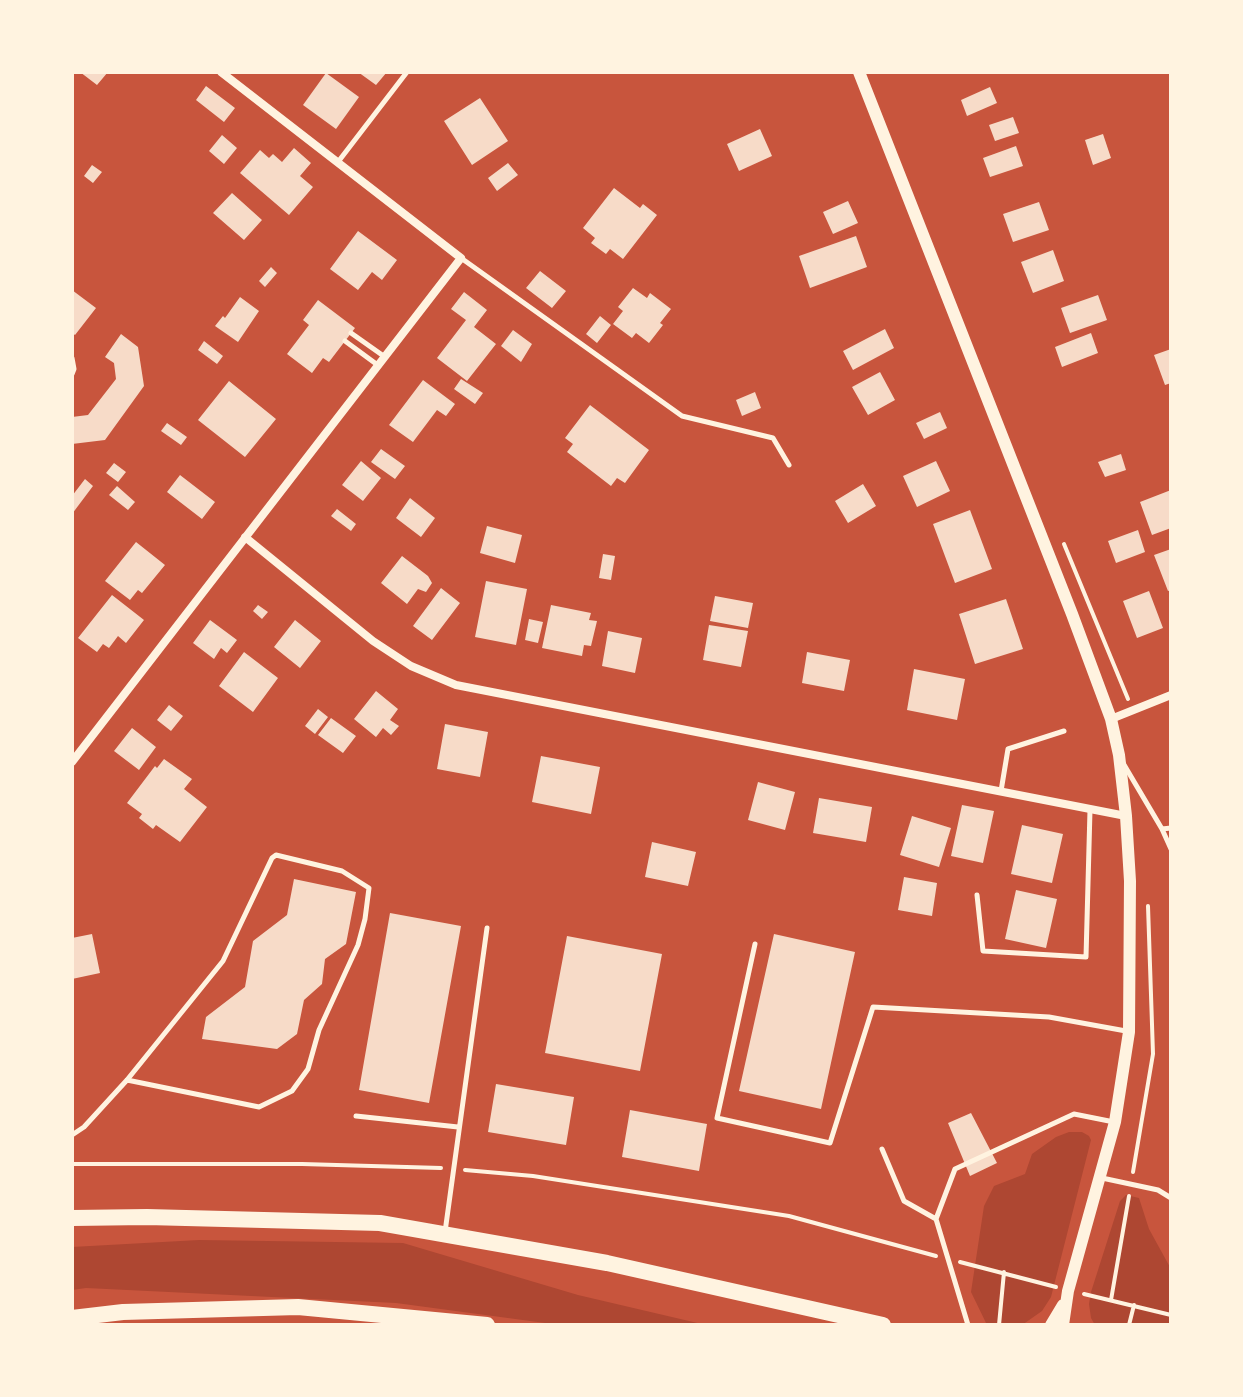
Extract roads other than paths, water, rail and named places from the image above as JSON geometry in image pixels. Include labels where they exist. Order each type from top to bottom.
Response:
[{"type":"main road","points":[[72,1218],[380,1223],[607,1263],[883,1325]]},
{"type":"main road","points":[[72,1318],[123,1312],[298,1307],[487,1325]]},
{"type":"street","points":[[72,762],[461,258],[221,72]]},
{"type":"street","points":[[859,72],[1066,599],[1111,719],[1119,755],[1126,816],[1130,911],[1129,1032],[1115,1122],[1067,1298],[1063,1325]]},
{"type":"street","points":[[245,537],[373,641],[411,666],[456,685],[1126,816]]},
{"type":"street","points":[[1111,719],[1171,695]]},
{"type":"street","points":[[1051,1325],[1067,1298]]},
{"type":"lane","points":[[338,163],[407,72]]},
{"type":"lane","points":[[461,258],[682,416],[773,438],[789,465]]},
{"type":"lane","points":[[351,333],[385,357]]},
{"type":"lane","points":[[345,341],[379,366]]},
{"type":"lane","points":[[72,358],[72,374]]},
{"type":"lane","points":[[1001,791],[1008,749],[1064,731]]},
{"type":"lane","points":[[1119,755],[1171,849]]},
{"type":"lane","points":[[977,895],[983,951],[1086,957],[1090,809]]},
{"type":"lane","points":[[1162,829],[1171,828]]},
{"type":"lane","points":[[72,1135],[84,1127],[127,1080],[223,961],[272,858],[276,855],[342,871],[369,888],[358,945],[319,1030],[308,1069],[292,1091],[259,1107],[127,1080]]},
{"type":"lane","points":[[444,1234],[487,928]]},
{"type":"lane","points":[[755,944],[717,1118],[830,1143],[873,1007],[1049,1017],[1129,1032]]},
{"type":"lane","points":[[968,1325],[936,1219],[955,1169],[1074,1114],[1115,1122]]},
{"type":"lane","points":[[356,1116],[458,1127]]},
{"type":"lane","points":[[882,1149],[904,1201],[936,1219]]},
{"type":"lane","points":[[1102,1178],[1158,1190],[1171,1198]]}]
